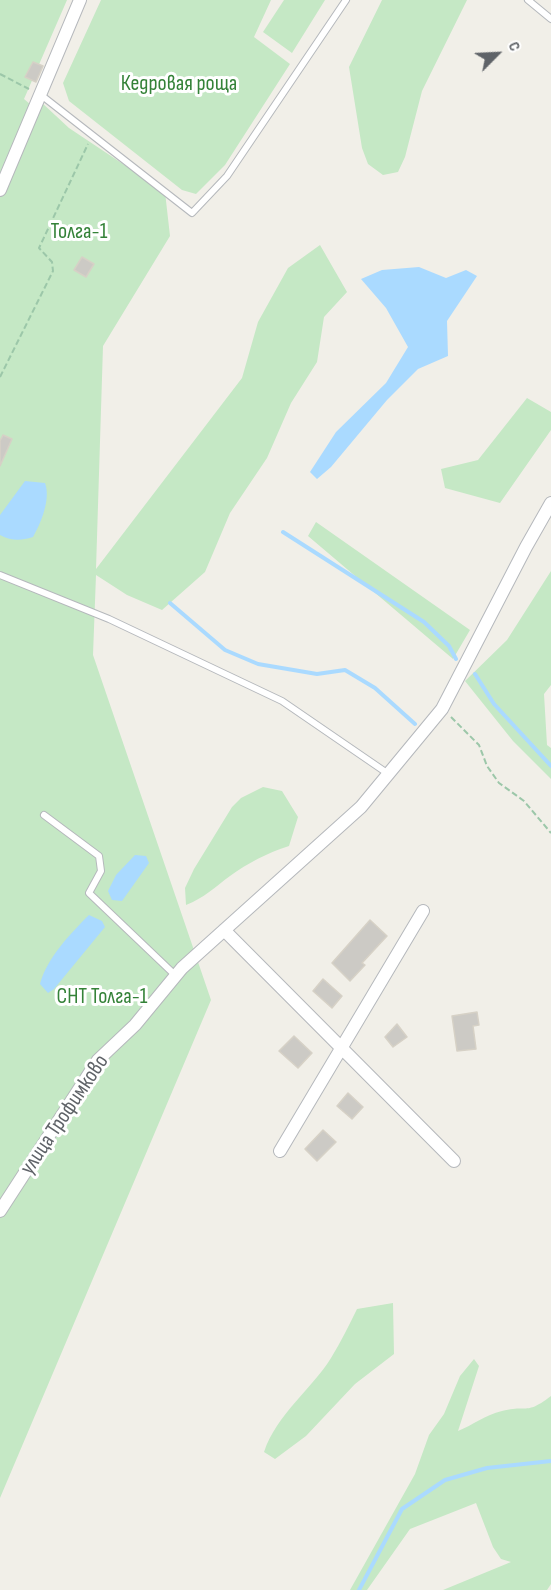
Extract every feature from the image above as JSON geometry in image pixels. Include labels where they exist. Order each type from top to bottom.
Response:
[{"type":"street","points":[[0,190],[80,0]]},
{"type":"street","name":"улица Трофимково","points":[[0,1211],[98,1060],[135,1025],[178,971],[361,807],[442,709],[525,547],[551,503]]},
{"type":"street","points":[[280,1151],[423,911]]},
{"type":"street","points":[[224,930],[454,1161]]},
{"type":"lane","points":[[41,95],[192,213],[227,176],[346,0]]},
{"type":"lane","points":[[528,0],[551,19]]},
{"type":"lane","points":[[0,574],[109,619],[282,701],[387,773]]},
{"type":"lane","points":[[44,815],[99,856],[101,871],[89,893],[178,971]]},
{"type":"path","points":[[0,74],[41,95]]},
{"type":"path","points":[[0,377],[53,271],[52,262],[39,248],[93,136]]},
{"type":"path","points":[[442,709],[479,745],[487,766],[499,783],[524,801],[551,833]]},
{"type":"green space","name":"СНТ Толга-1","points":[[0,0],[67,0],[24,99],[37,110],[41,102],[69,128],[165,192],[170,236],[103,346],[96,569],[242,378],[258,322],[288,268],[320,245],[347,292],[324,317],[317,362],[291,403],[267,458],[230,513],[205,572],[162,610],[127,595],[96,575],[93,655],[211,1000],[0,1498]]},
{"type":"green space","name":"Кедровая роща","points":[[101,0],[271,0],[254,37],[290,64],[225,165],[196,194],[182,190],[69,101],[63,83]]},
{"type":"green space","points":[[284,0],[325,0],[292,53],[263,32]]},
{"type":"green space","points":[[382,0],[467,0],[422,91],[405,157],[398,172],[383,175],[368,164],[362,148],[349,67]]},
{"type":"green space","points":[[527,398],[551,412],[551,430],[500,503],[445,488],[441,469],[478,460]]},
{"type":"green space","points":[[316,522],[470,630],[453,659],[308,536]]},
{"type":"green space","points":[[551,571],[551,685],[544,694],[547,745],[551,748],[551,779],[513,741],[465,681],[507,640]]},
{"type":"green space","points":[[263,787],[282,791],[298,817],[289,846],[251,863],[204,896],[186,905],[185,888],[232,807],[241,798]]},
{"type":"green space","points":[[393,1303],[394,1354],[355,1384],[306,1436],[275,1459],[264,1452],[277,1426],[331,1358],[357,1309]]},
{"type":"green space","points":[[474,1359],[479,1366],[458,1431],[496,1413],[511,1409],[531,1408],[551,1396],[551,1584],[547,1590],[443,1590],[511,1562],[501,1559],[493,1547],[476,1503],[410,1529],[367,1590],[350,1590],[415,1474],[429,1435],[444,1414],[460,1376]]},
{"type":"water","points":[[419,267],[446,278],[466,270],[477,276],[447,321],[448,356],[418,369],[387,400],[331,467],[317,479],[310,472],[336,432],[386,383],[408,347],[386,308],[361,279],[382,270]]},
{"type":"water","points":[[25,481],[45,483],[47,489],[44,511],[39,525],[33,537],[20,540],[0,535],[0,515]]},
{"type":"water","points":[[135,855],[146,856],[149,863],[122,901],[112,900],[108,891],[116,875]]},
{"type":"water","points":[[89,915],[102,921],[105,927],[54,989],[48,993],[40,984],[43,974],[67,938]]},
{"type":"building","points":[[33,62],[43,66],[36,82],[25,77]]},
{"type":"building","points":[[82,257],[94,264],[86,277],[74,270]]},
{"type":"building","points":[[3,435],[12,439],[0,466],[0,441]]},
{"type":"building","points":[[370,920],[387,936],[362,963],[365,965],[350,981],[332,963]]},
{"type":"building","points":[[323,979],[342,996],[332,1008],[313,991]]},
{"type":"building","points":[[477,1012],[479,1025],[473,1026],[476,1049],[457,1051],[452,1016]]},
{"type":"building","points":[[397,1024],[407,1037],[393,1047],[385,1037]]},
{"type":"building","points":[[294,1036],[312,1053],[298,1068],[279,1051]]},
{"type":"building","points":[[348,1093],[363,1107],[352,1119],[337,1106]]},
{"type":"building","points":[[323,1130],[336,1142],[317,1161],[305,1149]]},
{"type":"waterway","points":[[283,532],[424,622],[449,646],[456,659]]},
{"type":"waterway","points":[[170,603],[225,650],[258,664],[317,674],[345,670],[375,688],[415,724]]},
{"type":"waterway","points":[[475,674],[494,704],[551,766]]},
{"type":"waterway","points":[[359,1590],[402,1509],[445,1480],[487,1468],[551,1461]]},
{"type":"park label","name":"Толга-1","points":[[79,232]]}]
